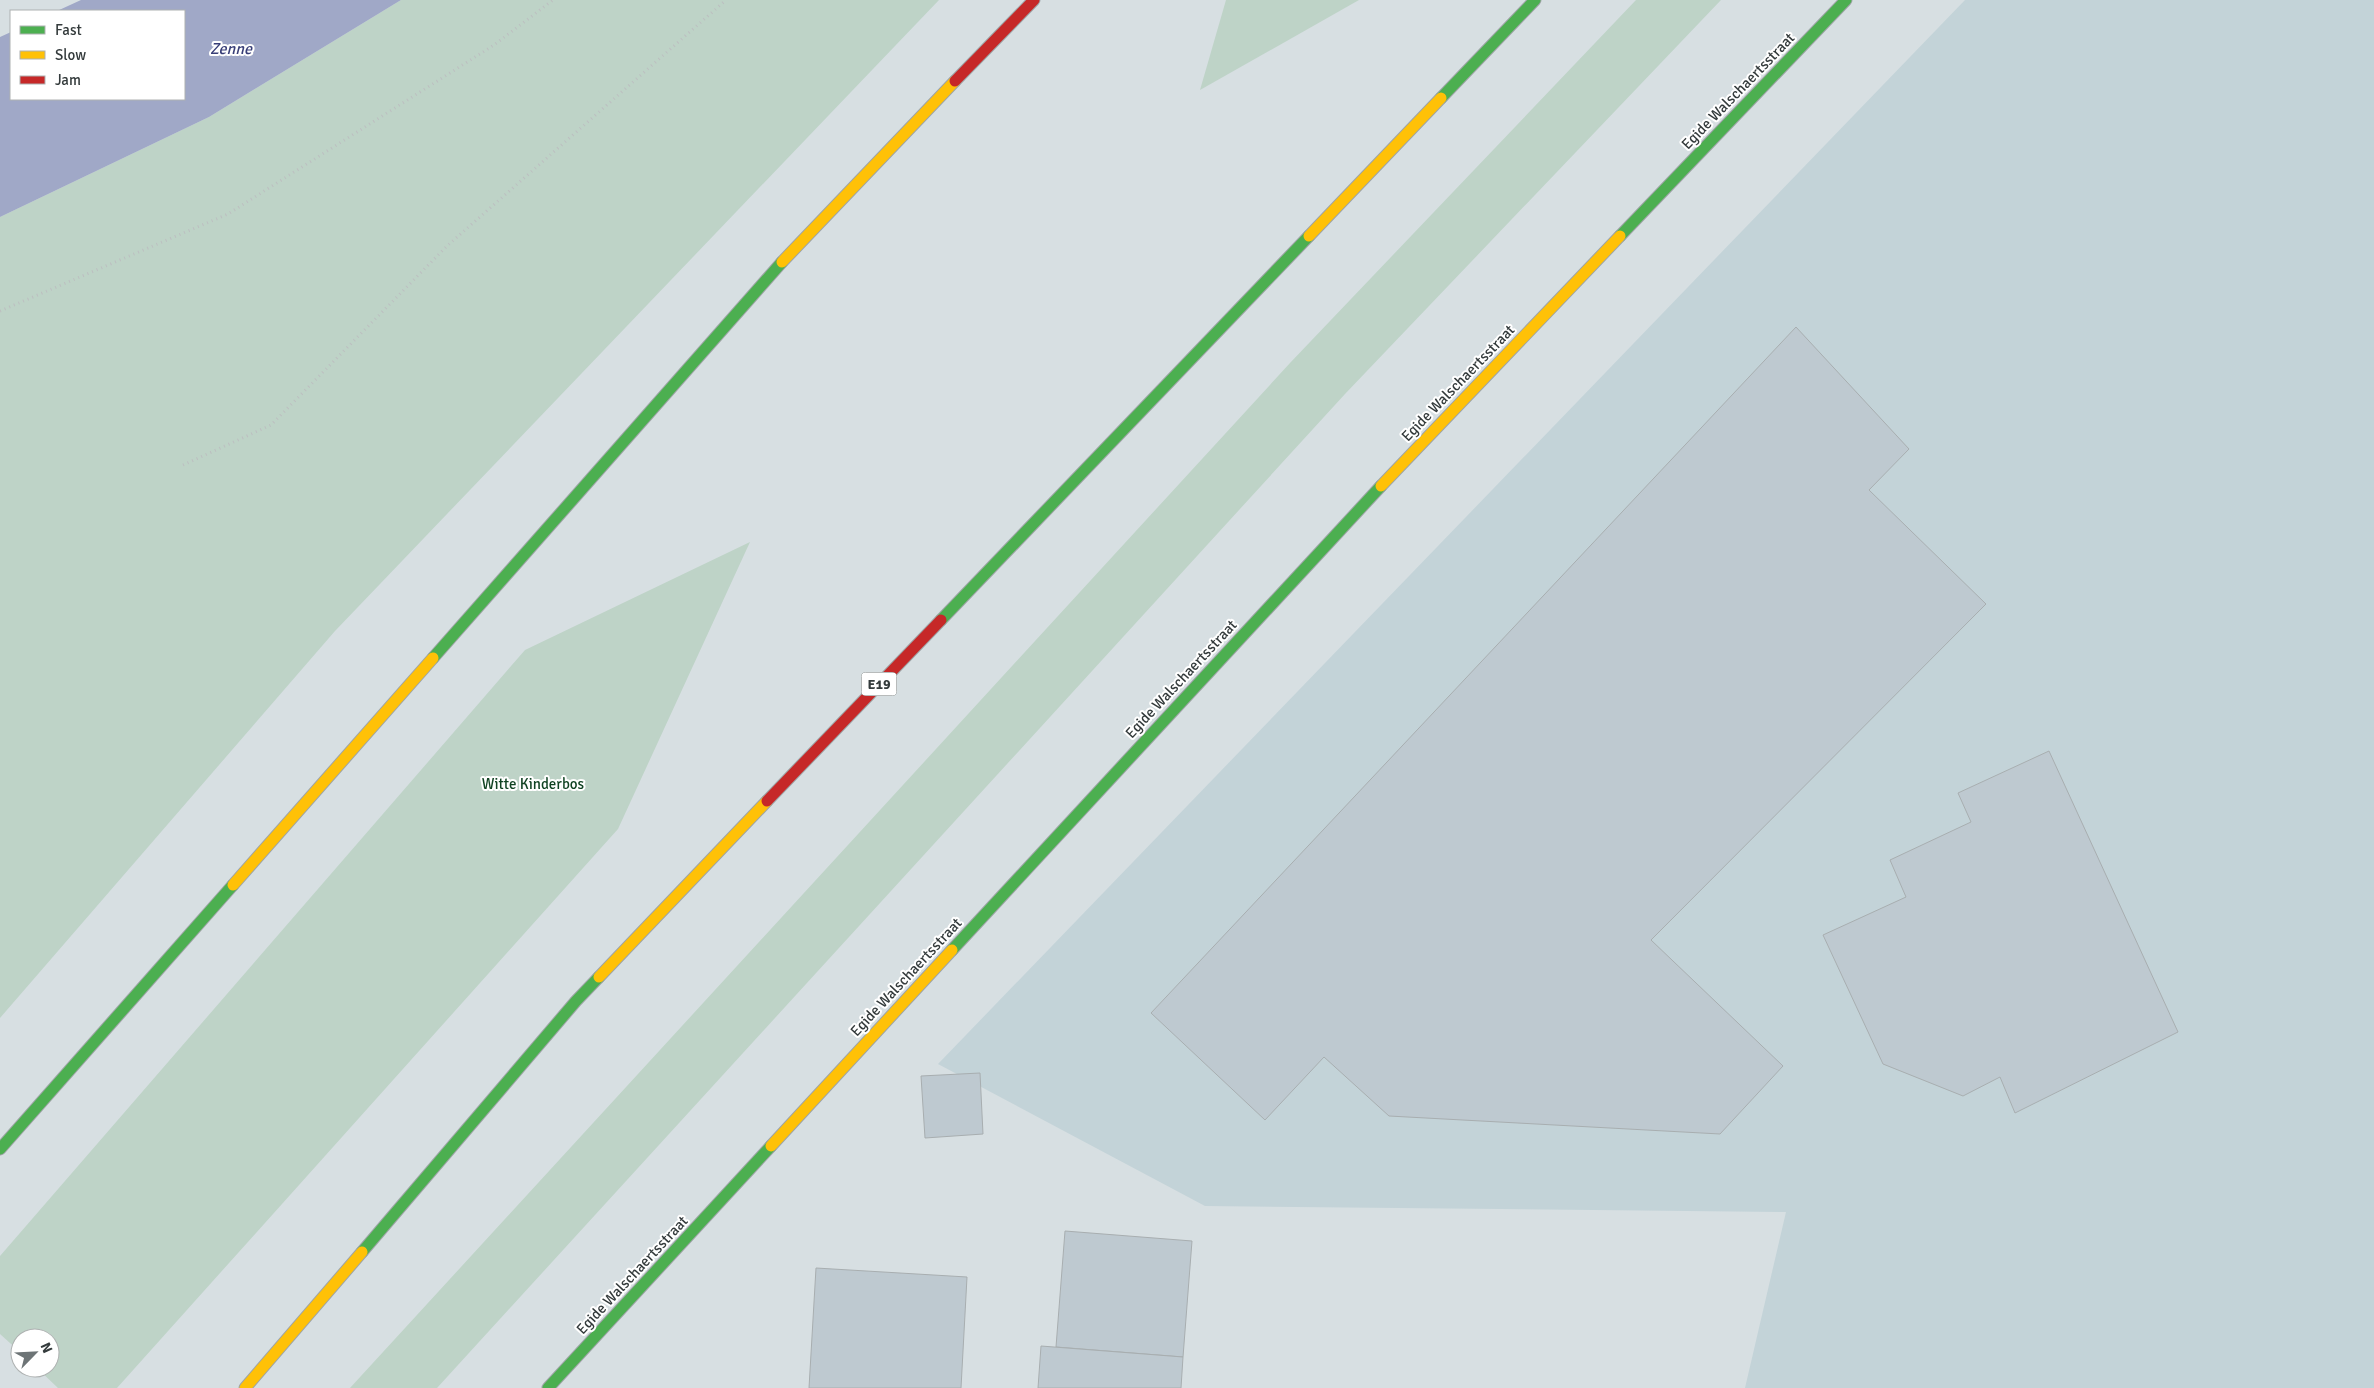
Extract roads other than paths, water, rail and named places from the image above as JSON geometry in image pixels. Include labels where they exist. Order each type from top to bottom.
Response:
[{"type":"main road","points":[[0,1149],[795,247],[1034,0]]},
{"type":"main road","name":"E19","points":[[245,1388],[576,1001],[1535,0]]},
{"type":"main road","name":"Egide Walschaertsstraat","points":[[548,1388],[1318,552],[1846,0]]},
{"type":"water","name":"Zenne","points":[[81,0],[401,0],[209,117],[0,217],[0,37],[10,32],[10,100],[185,100],[185,10],[59,10]]},
{"type":"park label","name":"Witte Kinderbos","points":[[533,784]]}]
